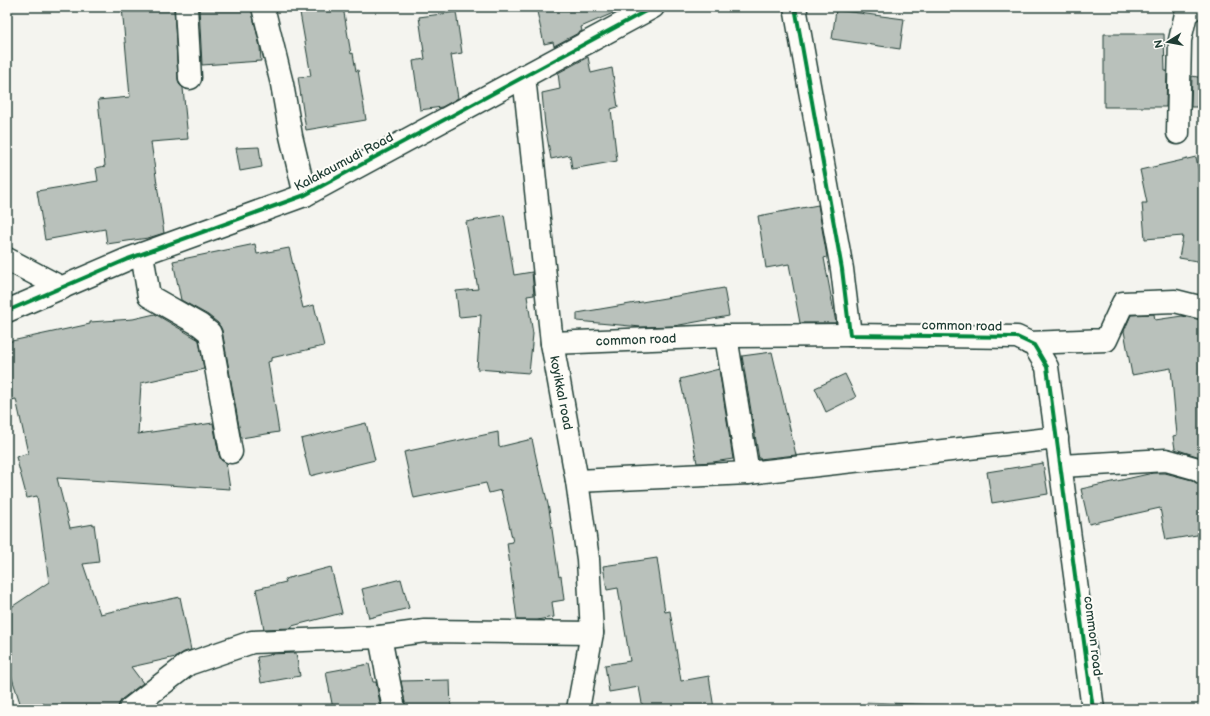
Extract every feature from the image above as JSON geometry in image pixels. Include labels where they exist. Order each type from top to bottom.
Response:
[{"type":"street","points":[[186,7],[190,78]]},
{"type":"street","points":[[263,7],[282,84],[291,136],[305,195]]},
{"type":"street","name":"Kalakaumudi Road","points":[[7,311],[142,254],[305,195],[653,7]]},
{"type":"street","points":[[795,7],[842,268],[850,335]]},
{"type":"street","points":[[1178,133],[1180,40],[1186,14],[1195,7]]},
{"type":"street","name":"koyikkal road","points":[[524,76],[552,343],[578,481],[588,559],[592,633],[578,709]]},
{"type":"street","points":[[142,254],[148,296],[200,325],[210,333],[231,452]]},
{"type":"street","points":[[7,259],[62,288]]},
{"type":"street","points":[[1029,342],[1106,340],[1123,302],[1176,300],[1203,308]]},
{"type":"street","name":"common road","points":[[552,343],[726,336],[850,335],[1017,337],[1034,345],[1047,367],[1093,709]]},
{"type":"street","points":[[726,336],[748,473]]},
{"type":"street","points":[[578,481],[748,473],[1057,438]]},
{"type":"street","points":[[1061,466],[1166,460],[1198,469],[1203,473]]},
{"type":"street","points":[[130,709],[188,664],[252,642],[380,637],[425,631],[592,633]]},
{"type":"street","points":[[380,637],[394,709]]},
{"type":"water","points":[[867,702],[1034,709],[867,709]]},
{"type":"building","points":[[122,7],[174,7],[178,79],[179,84],[183,88],[188,139],[151,142],[164,233],[148,238],[107,244],[105,229],[45,240],[37,191],[98,181],[96,168],[105,166],[98,100],[130,97]]},
{"type":"building","points":[[199,7],[251,7],[260,47],[261,61],[202,65]]},
{"type":"building","points":[[299,7],[343,7],[351,54],[353,53],[356,71],[358,70],[366,120],[306,130],[298,77],[311,76]]},
{"type":"building","points":[[536,7],[627,7],[581,27],[582,31],[554,46],[553,42],[544,44]]},
{"type":"building","points":[[836,10],[904,19],[900,49],[832,39]]},
{"type":"building","points":[[456,12],[462,53],[451,55],[458,98],[442,107],[420,110],[413,61],[425,59],[419,17]]},
{"type":"building","points":[[1104,34],[1164,34],[1165,71],[1167,71],[1166,107],[1104,107]]},
{"type":"building","points":[[588,57],[591,73],[612,68],[618,107],[611,109],[617,161],[572,169],[570,155],[551,159],[545,125],[542,93],[560,89],[558,73]]},
{"type":"building","points":[[1192,76],[1203,78],[1203,107],[1191,107]]},
{"type":"building","points":[[259,147],[262,167],[240,171],[236,148]]},
{"type":"building","points":[[1196,157],[1203,190],[1203,262],[1179,258],[1183,236],[1145,239],[1142,203],[1147,203],[1140,170]]},
{"type":"building","points":[[818,205],[827,257],[824,258],[836,323],[800,323],[789,264],[766,268],[758,216]]},
{"type":"building","points":[[504,215],[514,275],[532,272],[534,295],[527,296],[533,334],[529,373],[477,369],[481,315],[459,317],[456,291],[478,289],[466,222]]},
{"type":"building","points":[[255,244],[257,254],[289,248],[303,308],[314,305],[324,346],[271,358],[271,361],[268,362],[279,432],[241,438],[222,330],[218,323],[208,315],[181,300],[173,261]]},
{"type":"building","points":[[724,288],[729,316],[674,326],[641,327],[577,321],[577,313]]},
{"type":"building","points":[[155,314],[199,340],[204,369],[141,383],[138,434],[213,423],[219,455],[221,460],[226,463],[230,489],[57,478],[70,528],[94,524],[99,562],[83,564],[100,614],[180,597],[191,650],[176,657],[131,667],[143,683],[122,699],[118,709],[47,709],[43,703],[22,709],[7,663],[7,610],[49,582],[37,496],[27,498],[16,457],[28,453],[16,399],[7,401],[7,342],[90,324],[90,322],[133,319]]},
{"type":"building","points":[[1154,314],[1155,320],[1182,316],[1203,320],[1203,458],[1175,449],[1173,436],[1177,435],[1171,368],[1132,375],[1124,331],[1131,315]]},
{"type":"building","points":[[772,352],[796,455],[759,459],[742,356]]},
{"type":"building","points":[[719,369],[733,459],[697,463],[680,379]]},
{"type":"building","points":[[845,374],[856,397],[826,412],[815,388]]},
{"type":"building","points":[[366,423],[375,460],[310,476],[301,439]]},
{"type":"building","points":[[498,432],[499,447],[532,439],[549,509],[564,600],[552,602],[554,617],[537,620],[517,620],[507,543],[513,542],[501,490],[489,493],[486,483],[414,498],[404,452]]},
{"type":"building","points":[[1043,463],[1048,494],[992,503],[987,472]]},
{"type":"building","points":[[1153,473],[1165,473],[1192,480],[1203,485],[1203,534],[1166,540],[1160,508],[1089,524],[1081,489]]},
{"type":"building","points":[[657,558],[665,612],[670,611],[681,681],[709,676],[714,709],[643,709],[639,687],[609,692],[605,665],[630,661],[618,588],[607,590],[603,566]]},
{"type":"building","points":[[331,567],[342,613],[292,626],[292,628],[264,629],[256,589],[286,582],[285,579]]},
{"type":"building","points":[[401,579],[409,608],[369,618],[362,589]]},
{"type":"building","points":[[296,653],[300,676],[261,683],[257,657],[270,654]]},
{"type":"building","points":[[369,664],[373,682],[376,682],[381,709],[333,709],[326,672]]},
{"type":"building","points":[[450,680],[451,709],[406,709],[401,681]]},
{"type":"building","points":[[158,703],[162,709],[150,709]]},
{"type":"cycle path","points":[[7,311],[128,259],[305,195],[653,7]]},
{"type":"cycle path","points":[[795,7],[842,269],[850,335],[1017,337],[1034,345],[1047,367],[1093,709]]}]
